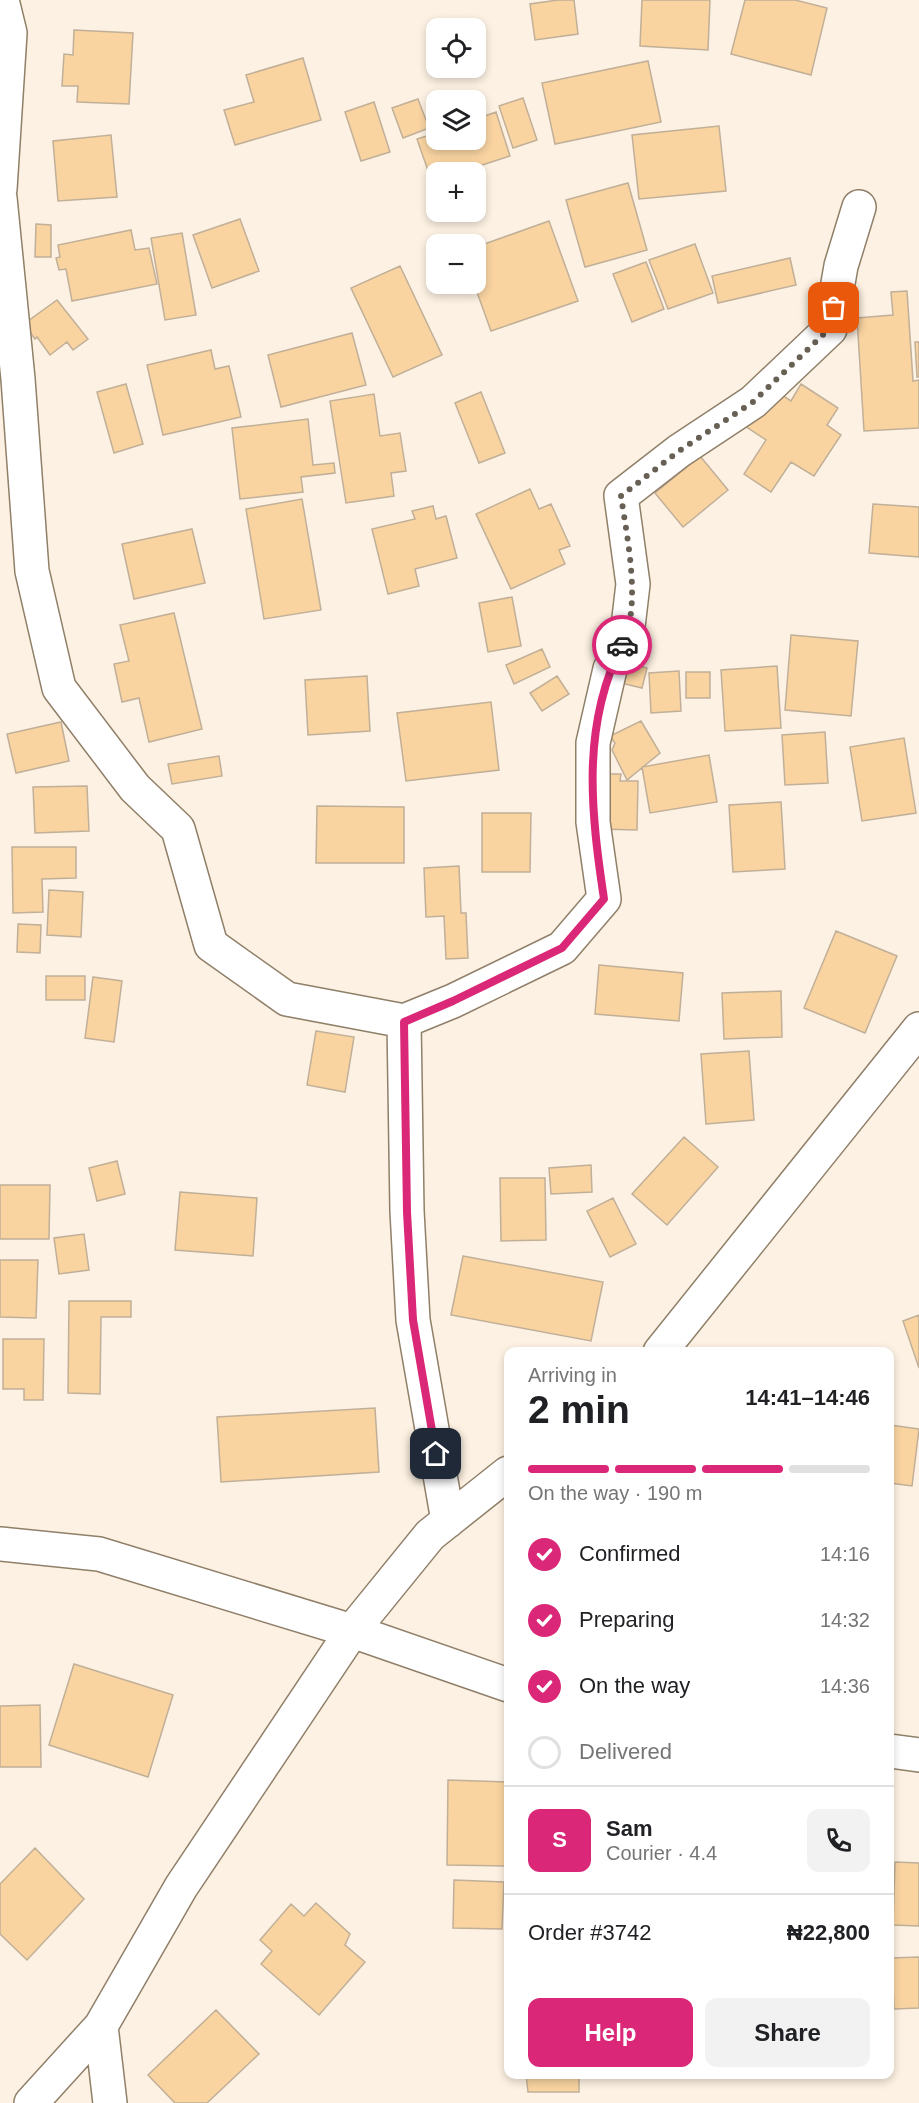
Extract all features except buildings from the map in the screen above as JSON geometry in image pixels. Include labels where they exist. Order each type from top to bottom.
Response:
[{"type":"street","points":[[0,189],[10,33],[2,0]]},
{"type":"street","points":[[0,198],[18,379],[32,571],[59,688],[135,788],[178,829],[211,945],[287,999],[404,1022],[562,948],[604,899],[593,822],[593,743],[610,669],[627,635],[633,584],[621,496],[679,451],[753,402],[830,328],[841,266],[859,207]]},
{"type":"street","points":[[404,1022],[407,1212],[413,1320],[448,1521]]},
{"type":"street","points":[[664,1347],[919,1029]]},
{"type":"street","points":[[31,2103],[101,2026],[181,1887],[352,1631],[430,1535],[504,1476]]},
{"type":"street","points":[[0,1544],[99,1554],[352,1631],[504,1684]]},
{"type":"street","points":[[894,1752],[919,1755]]},
{"type":"street","points":[[101,2026],[110,2103]]},
{"type":"way so far","points":[[622,645],[627,635],[633,584],[621,496],[679,451],[753,402],[830,328],[834,308]]},
{"type":"route","points":[[436,1454],[413,1320],[407,1212],[404,1022],[562,948],[604,899],[593,822],[593,743],[610,669],[622,645]]}]
